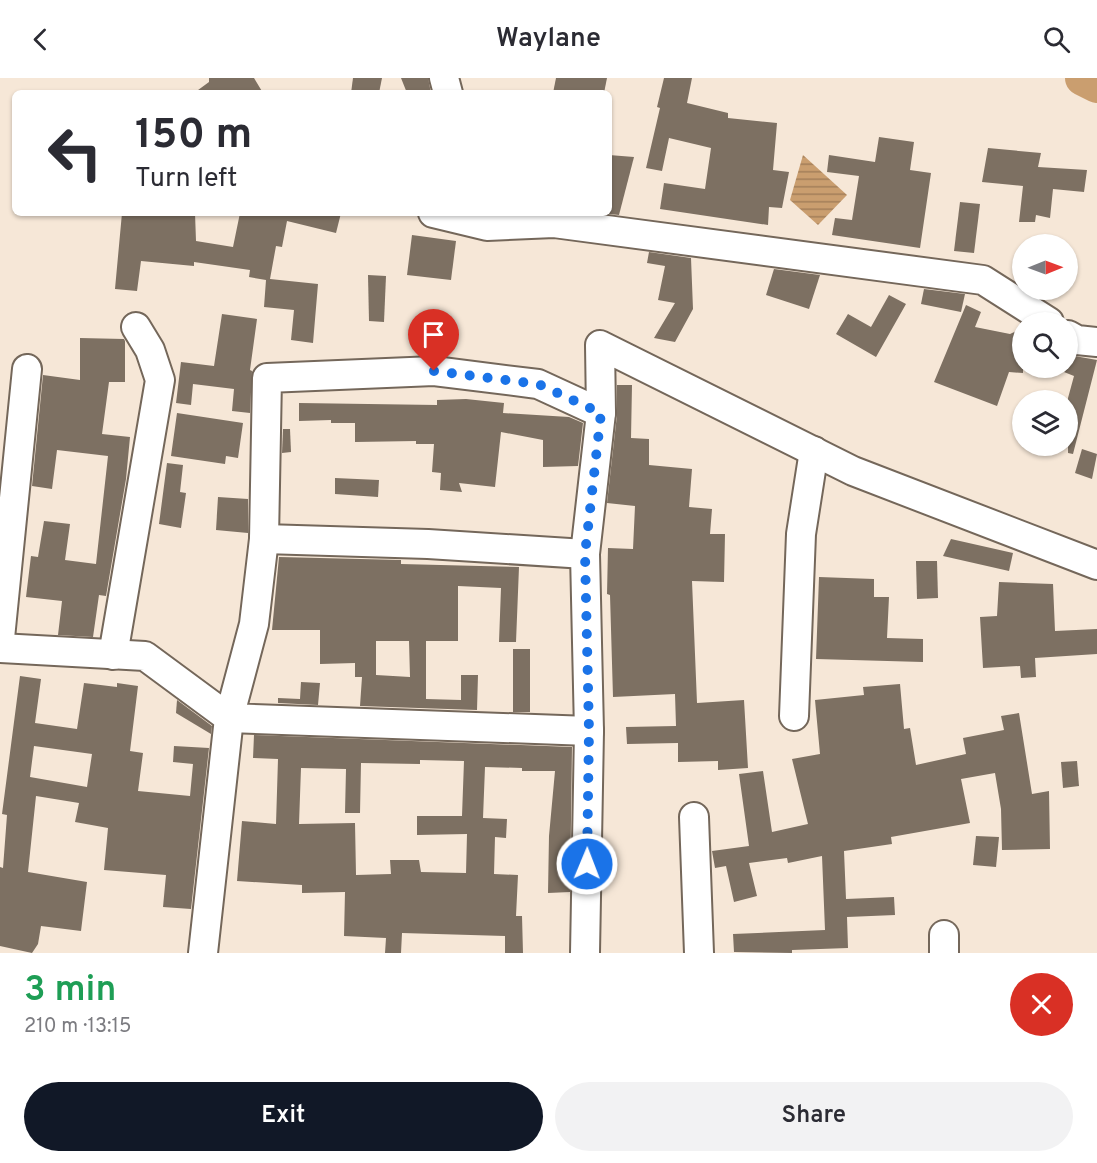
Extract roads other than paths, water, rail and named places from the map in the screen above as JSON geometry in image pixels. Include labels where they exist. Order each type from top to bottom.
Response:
[{"type":"street","points":[[459,216],[554,223],[983,280],[1033,312]]},
{"type":"street","points":[[113,655],[160,380],[150,350],[136,327]]},
{"type":"street","points":[[1078,340],[1097,342]]},
{"type":"street","points":[[585,953],[589,731],[585,554],[601,413],[600,345],[854,471],[1097,565]]},
{"type":"street","points":[[0,638],[27,369]]},
{"type":"street","points":[[203,953],[229,718],[254,624],[264,539],[267,378],[434,371],[538,384],[601,413]]},
{"type":"street","points":[[795,716],[801,534],[814,451]]},
{"type":"street","points":[[264,539],[428,544],[585,554]]},
{"type":"street","points":[[0,648],[145,656],[229,718],[589,731]]},
{"type":"street","points":[[694,817],[699,953]]},
{"type":"waterway","points":[[1083,78],[1097,85]]}]
